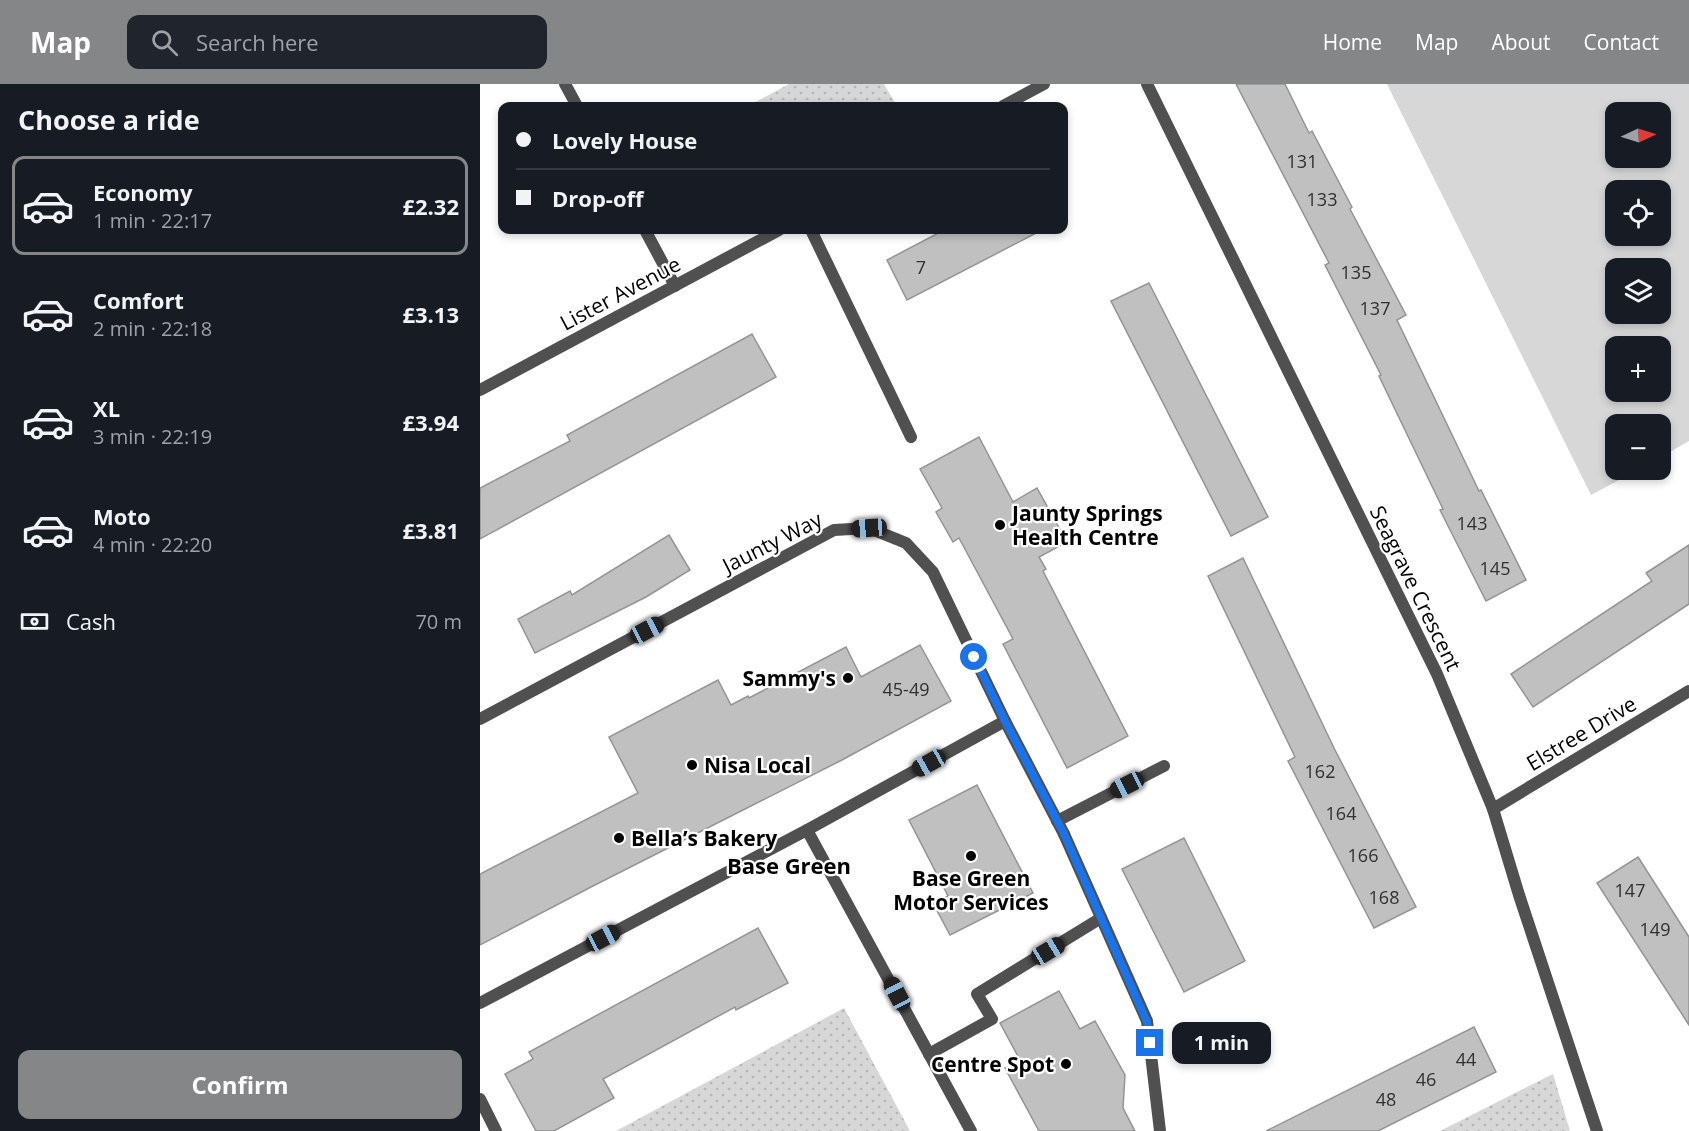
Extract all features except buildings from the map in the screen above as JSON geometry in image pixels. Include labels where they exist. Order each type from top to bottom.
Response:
[{"type":"street","points":[[565,84],[575,102]]},
{"type":"street","points":[[1010,102],[1044,84]]},
{"type":"street","name":"Seagrave Crescent","points":[[1148,84],[1437,674],[1493,809],[1597,1131]]},
{"type":"street","points":[[647,234],[675,286]]},
{"type":"street","name":"Lister Avenue","points":[[480,390],[771,234]]},
{"type":"street","points":[[813,234],[911,436]]},
{"type":"street","name":"Jaunty Way","points":[[480,719],[834,530],[869,528],[906,543],[933,572],[1005,721],[1064,834],[1147,1022],[1160,1131]]},
{"type":"street","name":"Elstree Drive","points":[[1493,809],[1689,691]]},
{"type":"street","points":[[480,1002],[807,830],[1005,721]]},
{"type":"street","points":[[1057,820],[1164,766]]},
{"type":"street","points":[[807,830],[971,1131]]},
{"type":"street","points":[[929,1054],[992,1019],[977,994],[1101,918]]},
{"type":"street","points":[[480,1100],[496,1131]]},
{"type":"shaded area","points":[[789,84],[884,84],[895,102],[755,102]]},
{"type":"shaded area","points":[[1387,84],[1689,84],[1689,441],[1671,451],[1671,414],[1605,414],[1605,480],[1619,480],[1591,495]]},
{"type":"shaded area","points":[[844,1008],[910,1131],[616,1131]]},
{"type":"shaded area","points":[[1553,1074],[1570,1131],[1440,1131],[1543,1079]]},
{"type":"place","name":"Jaunty Springs Health Centre","points":[[1000,525]]},
{"type":"place","name":"Sammy's","points":[[848,678]]},
{"type":"place","name":"Nisa Local","points":[[692,765]]},
{"type":"place","name":"Bella’s Bakery","points":[[619,838]]},
{"type":"place","name":"Base Green Motor Services","points":[[971,856]]},
{"type":"place","name":"Centre Spot","points":[[1066,1064]]},
{"type":"district","name":"Base Green","points":[[789,865]]},
{"type":"route","points":[[974,657],[1064,834],[1147,1022],[1150,1043]]}]
